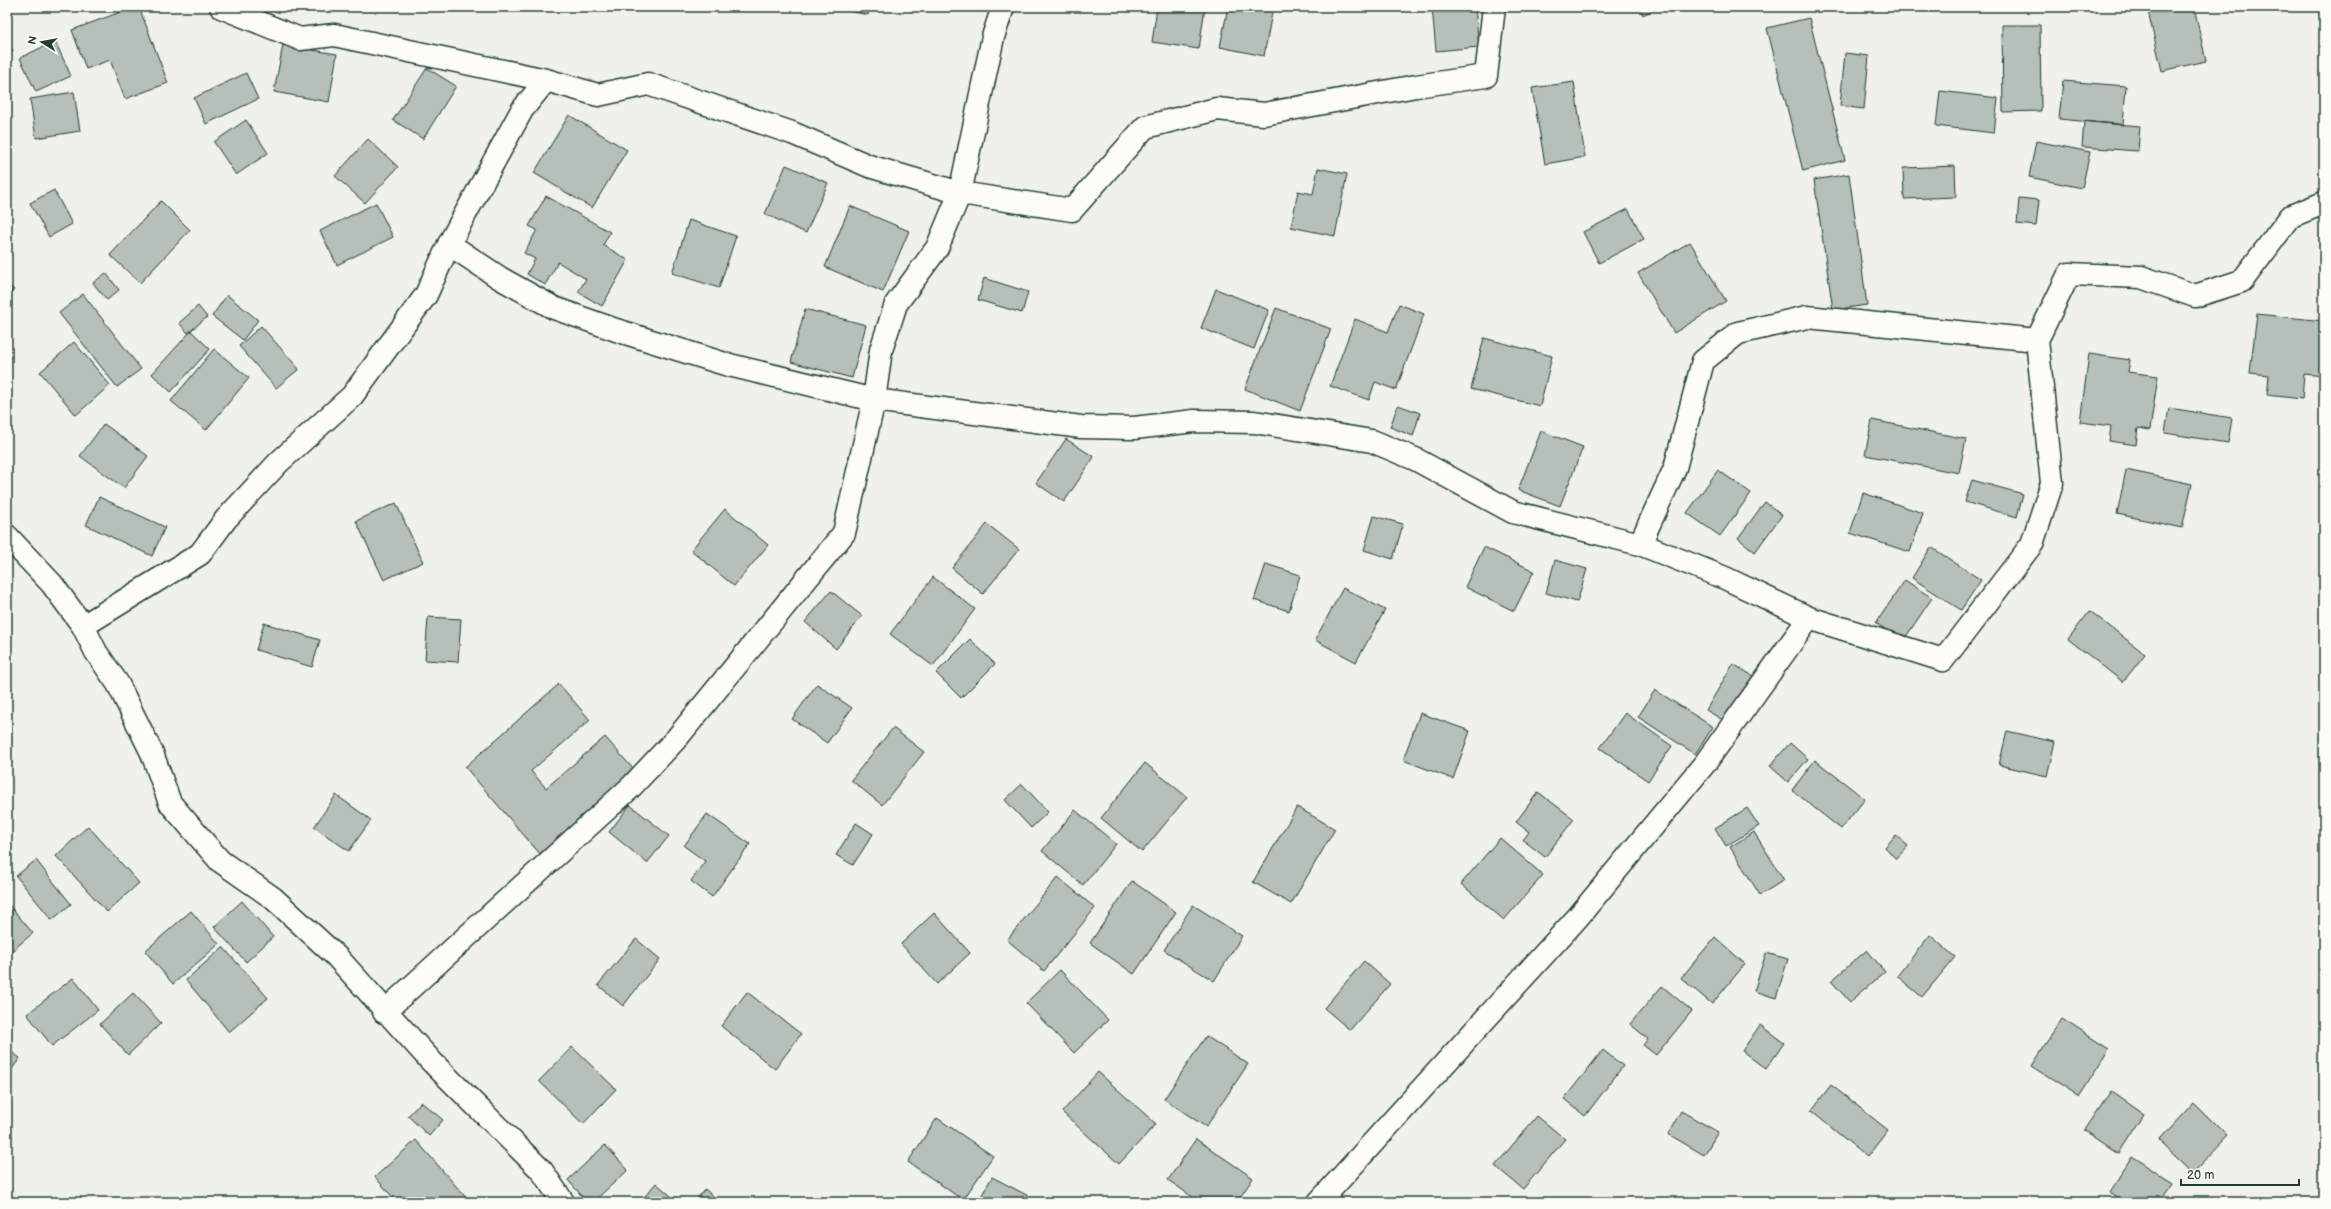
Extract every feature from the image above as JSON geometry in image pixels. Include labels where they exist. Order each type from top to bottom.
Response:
[{"type":"street","points":[[221,7],[300,39],[334,35],[546,80],[598,95],[648,84],[792,133],[869,166],[960,193],[1072,210],[1145,127],[1217,109],[1264,114],[1416,86],[1486,76],[1494,7]]},
{"type":"street","points":[[384,1012],[631,787],[677,738],[844,534],[874,400],[881,350],[896,304],[937,248],[960,193],[993,37],[1003,7]]},
{"type":"street","points":[[83,626],[200,554],[226,519],[279,462],[352,396],[426,295],[449,244],[522,110],[546,80]]},
{"type":"street","points":[[449,244],[500,278],[554,308],[616,330],[725,364],[874,400],[1081,427],[1134,428],[1194,421],[1254,422],[1372,441],[1415,459],[1513,512],[1640,544],[1725,578],[1809,618],[1943,660],[2032,544],[2052,483],[2037,340],[2069,274],[2140,276],[2195,296],[2242,281],[2291,216],[2324,203]]},
{"type":"street","points":[[1640,544],[1675,468],[1703,362],[1738,333],[1807,317],[2037,340]]},
{"type":"street","points":[[7,536],[52,584],[83,626],[96,652],[118,684],[152,753],[170,803],[220,861],[273,898],[337,957],[384,1012],[542,1171],[563,1202]]},
{"type":"street","points":[[1319,1202],[1578,917],[1706,762],[1809,618]]},
{"type":"building","points":[[134,7],[139,7],[168,83],[125,99],[110,60],[86,69],[72,30]]},
{"type":"building","points":[[839,7],[869,7],[868,15],[839,9]]},
{"type":"building","points":[[1157,7],[1205,7],[1199,49],[1152,42]]},
{"type":"building","points":[[1228,7],[1273,7],[1264,56],[1220,47]]},
{"type":"building","points":[[1432,7],[1475,7],[1479,47],[1436,51]]},
{"type":"building","points":[[1639,7],[1659,7],[1643,15]]},
{"type":"building","points":[[2147,7],[2194,7],[2206,61],[2162,71]]},
{"type":"building","points":[[1809,18],[1845,160],[1803,171],[1767,28]]},
{"type":"building","points":[[2002,25],[2040,25],[2041,111],[2003,112]]},
{"type":"building","points":[[7,40],[13,51],[7,55]]},
{"type":"building","points":[[55,41],[71,76],[36,92],[20,58]]},
{"type":"building","points":[[283,45],[337,54],[329,102],[274,92]]},
{"type":"building","points":[[1845,53],[1869,56],[1864,109],[1840,106]]},
{"type":"building","points":[[427,68],[456,86],[423,139],[393,120]]},
{"type":"building","points":[[246,73],[258,99],[206,124],[194,98]]},
{"type":"building","points":[[2063,81],[2126,86],[2123,125],[2059,119]]},
{"type":"building","points":[[1574,82],[1585,157],[1545,164],[1532,88]]},
{"type":"building","points":[[1940,91],[1998,98],[1994,133],[1936,126]]},
{"type":"building","points":[[74,92],[80,131],[36,138],[30,99]]},
{"type":"building","points":[[569,115],[627,150],[592,208],[534,173]]},
{"type":"building","points":[[246,120],[268,153],[236,175],[214,142]]},
{"type":"building","points":[[2084,121],[2140,126],[2138,151],[2082,147]]},
{"type":"building","points":[[368,139],[398,167],[365,203],[335,176]]},
{"type":"building","points":[[2036,141],[2090,152],[2082,188],[2029,177]]},
{"type":"building","points":[[786,165],[828,183],[806,233],[765,214]]},
{"type":"building","points":[[1955,166],[1956,197],[1904,199],[1903,168]]},
{"type":"building","points":[[1318,168],[1347,174],[1335,236],[1291,227],[1298,191],[1313,194]]},
{"type":"building","points":[[1849,174],[1867,305],[1833,310],[1814,180]]},
{"type":"building","points":[[54,190],[72,224],[49,237],[30,203]]},
{"type":"building","points":[[546,196],[610,232],[603,245],[628,260],[602,306],[578,292],[586,279],[558,262],[545,285],[527,274],[535,259],[524,253],[537,230],[529,226]]},
{"type":"building","points":[[2019,198],[2039,200],[2036,226],[2017,224]]},
{"type":"building","points":[[161,201],[190,230],[140,283],[110,255]]},
{"type":"building","points":[[376,203],[393,237],[337,265],[320,231]]},
{"type":"building","points":[[850,206],[909,231],[883,292],[825,267]]},
{"type":"building","points":[[1628,209],[1644,239],[1599,263],[1583,232]]},
{"type":"building","points":[[689,220],[736,236],[719,288],[672,273]]},
{"type":"building","points":[[1690,242],[1726,301],[1674,333],[1638,273]]},
{"type":"building","points":[[106,273],[119,290],[107,300],[93,283]]},
{"type":"building","points":[[984,278],[1028,292],[1022,313],[978,300]]},
{"type":"building","points":[[7,283],[14,290],[7,297]]},
{"type":"building","points":[[1216,289],[1269,310],[1254,349],[1201,328]]},
{"type":"building","points":[[83,294],[141,369],[117,387],[59,313]]},
{"type":"building","points":[[227,295],[258,320],[243,340],[212,316]]},
{"type":"building","points":[[1399,304],[1424,314],[1396,390],[1375,382],[1369,400],[1330,386],[1355,319],[1388,332]]},
{"type":"building","points":[[198,306],[207,317],[188,333],[179,323]]},
{"type":"building","points":[[1276,308],[1331,329],[1300,411],[1245,389]]},
{"type":"building","points":[[805,309],[866,325],[852,378],[791,362]]},
{"type":"building","points":[[2257,314],[2324,321],[2324,376],[2304,374],[2302,399],[2267,395],[2269,375],[2250,373]]},
{"type":"building","points":[[261,326],[299,369],[276,388],[239,346]]},
{"type":"building","points":[[191,331],[210,349],[171,392],[152,374]]},
{"type":"building","points":[[1484,338],[1552,356],[1540,406],[1471,389]]},
{"type":"building","points":[[74,342],[110,385],[76,415],[40,372]]},
{"type":"building","points":[[214,349],[249,378],[206,430],[171,401]]},
{"type":"building","points":[[2089,354],[2130,360],[2128,372],[2158,376],[2150,430],[2138,428],[2136,445],[2109,441],[2111,426],[2080,422]]},
{"type":"building","points":[[1398,405],[1420,413],[1413,436],[1390,427]]},
{"type":"building","points":[[2169,408],[2232,418],[2228,443],[2165,433]]},
{"type":"building","points":[[1872,420],[1966,439],[1959,473],[1865,455]]},
{"type":"building","points":[[104,424],[148,456],[124,488],[80,456]]},
{"type":"building","points":[[1541,431],[1583,447],[1560,506],[1518,490]]},
{"type":"building","points":[[1066,439],[1094,457],[1064,502],[1036,483]]},
{"type":"building","points":[[1718,470],[1751,493],[1720,536],[1687,513]]},
{"type":"building","points":[[2126,470],[2192,484],[2182,528],[2117,514]]},
{"type":"building","points":[[1972,480],[2023,494],[2017,517],[1965,502]]},
{"type":"building","points":[[1863,493],[1923,513],[1910,552],[1850,533]]},
{"type":"building","points":[[99,497],[165,527],[152,556],[86,525]]},
{"type":"building","points":[[1765,502],[1782,515],[1755,552],[1738,538]]},
{"type":"building","points":[[396,503],[423,562],[384,580],[356,521]]},
{"type":"building","points":[[725,509],[768,545],[734,586],[691,550]]},
{"type":"building","points":[[1374,516],[1403,524],[1393,559],[1364,550]]},
{"type":"building","points":[[987,524],[1019,549],[983,594],[952,568]]},
{"type":"building","points":[[1484,547],[1534,571],[1514,611],[1465,587]]},
{"type":"building","points":[[1931,547],[1981,580],[1961,610],[1912,578]]},
{"type":"building","points":[[1555,560],[1587,569],[1577,602],[1546,593]]},
{"type":"building","points":[[1266,564],[1300,575],[1289,611],[1254,600]]},
{"type":"building","points":[[933,577],[975,609],[933,666],[890,634]]},
{"type":"building","points":[[1905,580],[1932,598],[1903,641],[1876,623]]},
{"type":"building","points":[[1343,588],[1385,610],[1356,662],[1315,640]]},
{"type":"building","points":[[831,591],[862,616],[836,649],[805,622]]},
{"type":"building","points":[[2090,611],[2145,654],[2123,682],[2068,639]]},
{"type":"building","points":[[428,617],[461,619],[458,662],[425,660]]},
{"type":"building","points":[[264,623],[320,640],[312,667],[256,650]]},
{"type":"building","points":[[970,639],[995,664],[961,698],[936,673]]},
{"type":"building","points":[[1733,664],[1755,677],[1728,723],[1706,710]]},
{"type":"building","points":[[559,684],[590,720],[531,771],[546,788],[605,737],[636,772],[541,855],[465,767]]},
{"type":"building","points":[[817,684],[852,708],[827,743],[792,719]]},
{"type":"building","points":[[1655,690],[1713,727],[1695,754],[1638,717]]},
{"type":"building","points":[[1420,713],[1470,731],[1453,779],[1403,760]]},
{"type":"building","points":[[1625,713],[1672,746],[1648,781],[1600,748]]},
{"type":"building","points":[[893,728],[924,752],[882,805],[851,780]]},
{"type":"building","points":[[2007,731],[2055,742],[2047,776],[1999,765]]},
{"type":"building","points":[[1790,743],[1808,759],[1788,782],[1770,766]]},
{"type":"building","points":[[1815,760],[1865,799],[1841,829],[1792,790]]},
{"type":"building","points":[[1145,763],[1187,797],[1142,852],[1101,818]]},
{"type":"building","points":[[1022,784],[1048,812],[1031,828],[1005,800]]},
{"type":"building","points":[[1538,792],[1574,819],[1545,857],[1523,840],[1529,832],[1516,822]]},
{"type":"building","points":[[336,795],[371,820],[349,851],[314,827]]},
{"type":"building","points":[[630,805],[669,836],[647,863],[609,832]]},
{"type":"building","points":[[1297,807],[1335,829],[1291,904],[1253,882]]},
{"type":"building","points":[[1747,808],[1759,826],[1726,846],[1715,828]]},
{"type":"building","points":[[1075,810],[1116,844],[1083,885],[1042,851]]},
{"type":"building","points":[[707,814],[750,844],[712,897],[691,881],[705,861],[684,846]]},
{"type":"building","points":[[856,823],[873,834],[853,865],[836,855]]},
{"type":"building","points":[[88,826],[139,883],[107,912],[56,856]]},
{"type":"building","points":[[1754,832],[1784,880],[1760,895],[1730,847]]},
{"type":"building","points":[[1896,835],[1908,846],[1896,859],[1885,847]]},
{"type":"building","points":[[1500,838],[1543,875],[1504,920],[1461,884]]},
{"type":"building","points":[[36,860],[71,904],[52,920],[16,876]]},
{"type":"building","points":[[1058,877],[1095,908],[1044,971],[1007,940]]},
{"type":"building","points":[[1132,881],[1176,912],[1134,974],[1090,943]]},
{"type":"building","points":[[242,901],[273,937],[246,962],[214,927]]},
{"type":"building","points":[[7,903],[33,933],[7,955]]},
{"type":"building","points":[[1193,905],[1242,936],[1214,981],[1164,950]]},
{"type":"building","points":[[191,911],[219,944],[173,984],[145,951]]},
{"type":"building","points":[[934,913],[970,953],[937,984],[901,944]]},
{"type":"building","points":[[1930,935],[1955,957],[1922,997],[1897,976]]},
{"type":"building","points":[[1715,937],[1745,964],[1712,1004],[1681,978]]},
{"type":"building","points":[[636,939],[660,959],[623,1006],[598,985]]},
{"type":"building","points":[[223,947],[268,998],[229,1032],[186,980]]},
{"type":"building","points":[[1867,950],[1885,972],[1850,1002],[1831,981]]},
{"type":"building","points":[[1766,953],[1788,959],[1776,998],[1754,991]]},
{"type":"building","points":[[1364,961],[1390,984],[1350,1030],[1324,1008]]},
{"type":"building","points":[[1060,970],[1108,1020],[1074,1053],[1026,1003]]},
{"type":"building","points":[[73,978],[98,1010],[52,1046],[27,1014]]},
{"type":"building","points":[[1662,986],[1692,1011],[1656,1055],[1643,1045],[1648,1039],[1630,1024]]},
{"type":"building","points":[[747,992],[801,1034],[775,1069],[721,1026]]},
{"type":"building","points":[[133,993],[161,1023],[128,1055],[100,1024]]},
{"type":"building","points":[[2062,1019],[2109,1049],[2079,1096],[2032,1066]]},
{"type":"building","points":[[1760,1025],[1784,1043],[1766,1069],[1742,1051]]},
{"type":"building","points":[[1206,1036],[1248,1064],[1206,1127],[1164,1099]]},
{"type":"building","points":[[572,1047],[616,1089],[583,1124],[539,1081]]},
{"type":"building","points":[[7,1049],[20,1058],[7,1076]]},
{"type":"building","points":[[1603,1050],[1623,1066],[1585,1116],[1564,1099]]},
{"type":"building","points":[[1098,1072],[1156,1124],[1119,1164],[1062,1112]]},
{"type":"building","points":[[1831,1085],[1888,1130],[1867,1157],[1811,1111]]},
{"type":"building","points":[[2111,1091],[2144,1114],[2119,1153],[2085,1130]]},
{"type":"building","points":[[421,1102],[443,1120],[429,1136],[408,1116]]},
{"type":"building","points":[[2193,1102],[2228,1137],[2194,1172],[2159,1139]]},
{"type":"building","points":[[1681,1111],[1718,1132],[1704,1155],[1668,1134]]},
{"type":"building","points":[[1537,1116],[1565,1139],[1523,1189],[1495,1166]]},
{"type":"building","points":[[937,1118],[993,1156],[963,1200],[908,1162]]},
{"type":"building","points":[[1196,1139],[1253,1178],[1237,1202],[1200,1202],[1168,1180]]},
{"type":"building","points":[[416,1140],[468,1200],[466,1202],[397,1202],[375,1177]]},
{"type":"building","points":[[605,1145],[628,1170],[593,1202],[587,1202],[568,1180]]},
{"type":"building","points":[[2131,1159],[2170,1184],[2158,1202],[2125,1202],[2110,1192]]},
{"type":"building","points":[[992,1177],[1038,1201],[978,1202]]},
{"type":"building","points":[[656,1183],[678,1202],[640,1202]]},
{"type":"building","points":[[705,1189],[719,1202],[694,1202]]}]
